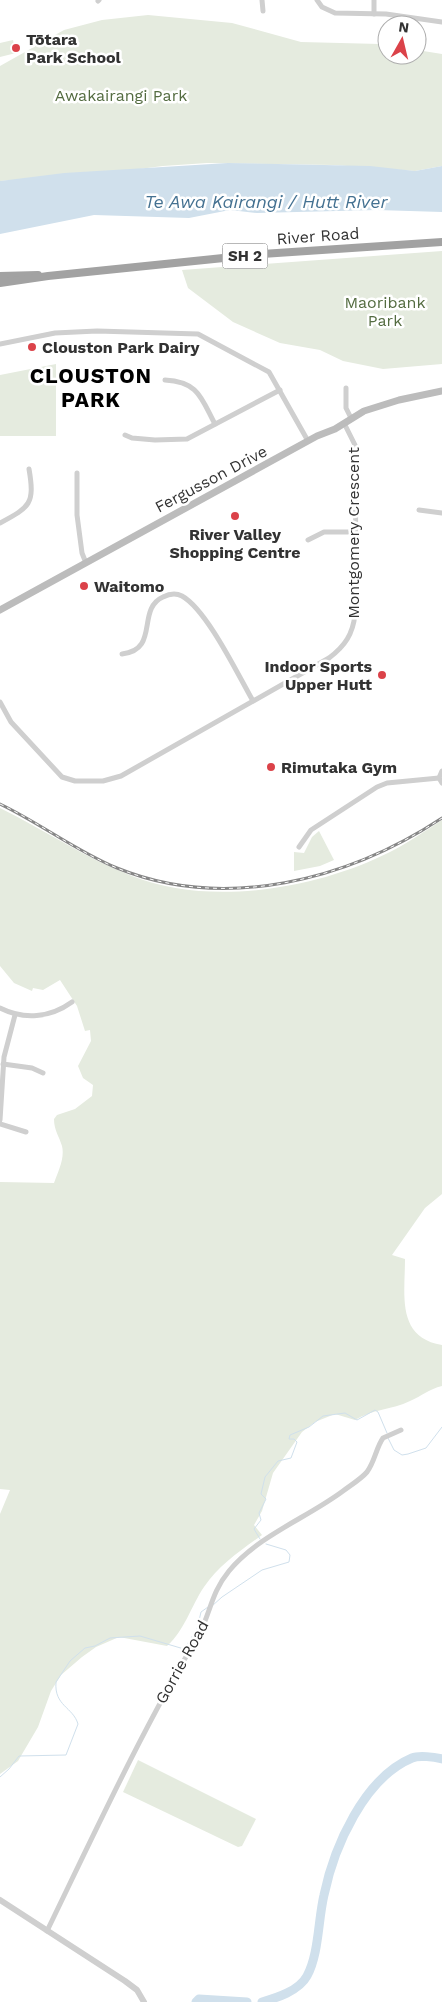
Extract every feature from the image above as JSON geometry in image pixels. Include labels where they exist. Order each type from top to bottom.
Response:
[{"type":"highway","name":"River Road","points":[[0,283],[48,276],[312,249],[442,242]]},
{"type":"highway","name":"River Road","points":[[0,276],[48,276]]},
{"type":"main road","name":"Fergusson Drive","points":[[0,610],[351,418],[385,404],[442,391]]},
{"type":"street","points":[[262,0],[263,11]]},
{"type":"street","points":[[317,0],[322,7],[331,12],[374,14],[442,22]]},
{"type":"street","points":[[374,0],[374,14]]},
{"type":"street","points":[[0,344],[62,332],[194,333],[265,370],[274,378],[308,441]]},
{"type":"street","points":[[165,380],[183,382],[193,387],[216,424]]},
{"type":"street","points":[[346,388],[346,408],[351,418]]},
{"type":"street","points":[[125,434],[132,438],[182,440],[280,390]]},
{"type":"street","name":"Montgomery Crescent","points":[[0,702],[11,722],[62,777],[69,780],[106,781],[121,776],[329,658],[343,647],[352,634],[355,614],[356,455],[355,444],[344,423]]},
{"type":"street","points":[[0,523],[23,510],[30,502],[32,488],[29,469]]},
{"type":"street","points":[[77,473],[77,515],[83,556],[86,563]]},
{"type":"street","points":[[419,510],[442,513]]},
{"type":"street","points":[[308,540],[324,532],[355,532]]},
{"type":"street","points":[[122,654],[136,650],[143,642],[149,614],[154,603],[166,595],[180,595],[192,605],[213,632],[253,701]]},
{"type":"street","points":[[299,846],[311,830],[377,787],[387,783],[440,781],[442,771]]},
{"type":"street","points":[[0,1008],[15,1014],[44,1015],[72,1002]]},
{"type":"street","points":[[0,1120],[3,1064],[15,1014]]},
{"type":"street","points":[[3,1064],[32,1068],[43,1072]]},
{"type":"street","points":[[0,1124],[26,1132]]},
{"type":"street","name":"Gorrie Road","points":[[46,1931],[137,1746],[208,1615],[211,1602],[227,1574],[242,1557],[269,1537],[324,1504],[362,1477],[374,1462],[383,1438],[401,1430]]},
{"type":"street","points":[[0,1900],[132,1986],[144,2002]]},
{"type":"green space","name":"Awakairangi Park","points":[[148,15],[232,23],[301,42],[377,44],[377,65],[427,65],[427,52],[442,54],[442,166],[415,171],[334,165],[207,163],[163,166],[91,175],[0,181],[0,66],[64,30],[102,20]]},
{"type":"green space","points":[[13,40],[16,53],[0,57],[0,43]]},
{"type":"green space","name":"Maoribank Park","points":[[442,251],[442,364],[383,369],[343,361],[320,350],[280,343],[233,322],[188,288],[182,270]]},
{"type":"green space","points":[[56,364],[56,436],[0,436],[0,375]]},
{"type":"green space","points":[[0,808],[98,861],[132,876],[162,885],[195,891],[228,892],[262,890],[330,876],[390,852],[442,820],[442,1194],[425,1208],[392,1255],[405,1259],[405,1300],[410,1324],[417,1333],[427,1340],[442,1345],[442,1386],[403,1404],[362,1416],[355,1420],[335,1414],[315,1422],[302,1432],[273,1473],[262,1511],[254,1525],[262,1535],[230,1559],[210,1579],[199,1594],[179,1633],[173,1640],[167,1646],[119,1637],[96,1647],[82,1657],[61,1675],[51,1691],[38,1727],[18,1761],[0,1774],[0,1514],[10,1490],[0,1489],[0,1182],[54,1183],[61,1165],[63,1151],[54,1119],[57,1115],[75,1109],[92,1096],[93,1085],[83,1078],[78,1066],[91,1041],[90,1030],[85,1031],[77,1006],[60,980],[43,990],[33,988],[32,991],[14,983],[0,966]]},
{"type":"green space","points":[[319,831],[334,860],[320,866],[294,871],[294,852],[304,853],[312,837]]},
{"type":"green space","points":[[138,1760],[256,1819],[242,1846],[238,1847],[123,1792]]},
{"type":"water","name":"Te Awa Kairangi / Hutt River","points":[[228,163],[370,166],[415,171],[442,166],[442,212],[377,210],[257,213],[230,210],[189,218],[94,215],[0,234],[0,181],[64,173]]},
{"type":"waterway","points":[[260,1539],[254,1529],[261,1520],[259,1513],[266,1499],[261,1494],[265,1477],[278,1461],[291,1458],[297,1442],[294,1439],[289,1439],[290,1435],[309,1427],[323,1416],[345,1413],[357,1420],[375,1410],[378,1412],[387,1433]]},
{"type":"waterway","points":[[388,1438],[394,1450],[402,1455],[408,1454],[426,1448],[442,1427]]},
{"type":"waterway","points":[[212,1606],[262,1570],[289,1562],[290,1555],[286,1550],[266,1544]]},
{"type":"waterway","points":[[0,1777],[19,1756],[66,1755],[78,1724],[76,1718],[58,1696],[56,1682],[70,1661],[85,1648],[95,1646],[110,1638],[140,1636],[184,1649],[197,1629],[201,1612],[208,1607]]},
{"type":"waterway","points":[[262,2002],[293,1990],[307,1976],[314,1958],[324,1895],[335,1856],[354,1816],[366,1797],[379,1781],[395,1768],[412,1758],[422,1756],[442,1759]]},
{"type":"waterway","points":[[196,2002],[199,1999],[247,2002]]},
{"type":"railway","points":[[0,804],[87,854],[117,868],[158,881],[200,887],[243,888],[285,883],[326,873],[367,858],[405,840],[442,818]]},
{"type":"place","name":"Tōtara Park School","points":[[16,48]]},
{"type":"place","name":"Clouston Park Dairy","points":[[32,347]]},
{"type":"place","name":"River Valley Shopping Centre","points":[[235,516]]},
{"type":"place","name":"Waitomo","points":[[84,586]]},
{"type":"place","name":"Indoor Sports Upper Hutt","points":[[382,675]]},
{"type":"place","name":"Rimutaka Gym","points":[[271,767]]},
{"type":"district","name":"CLOUSTON PARK","points":[[91,387]]}]
